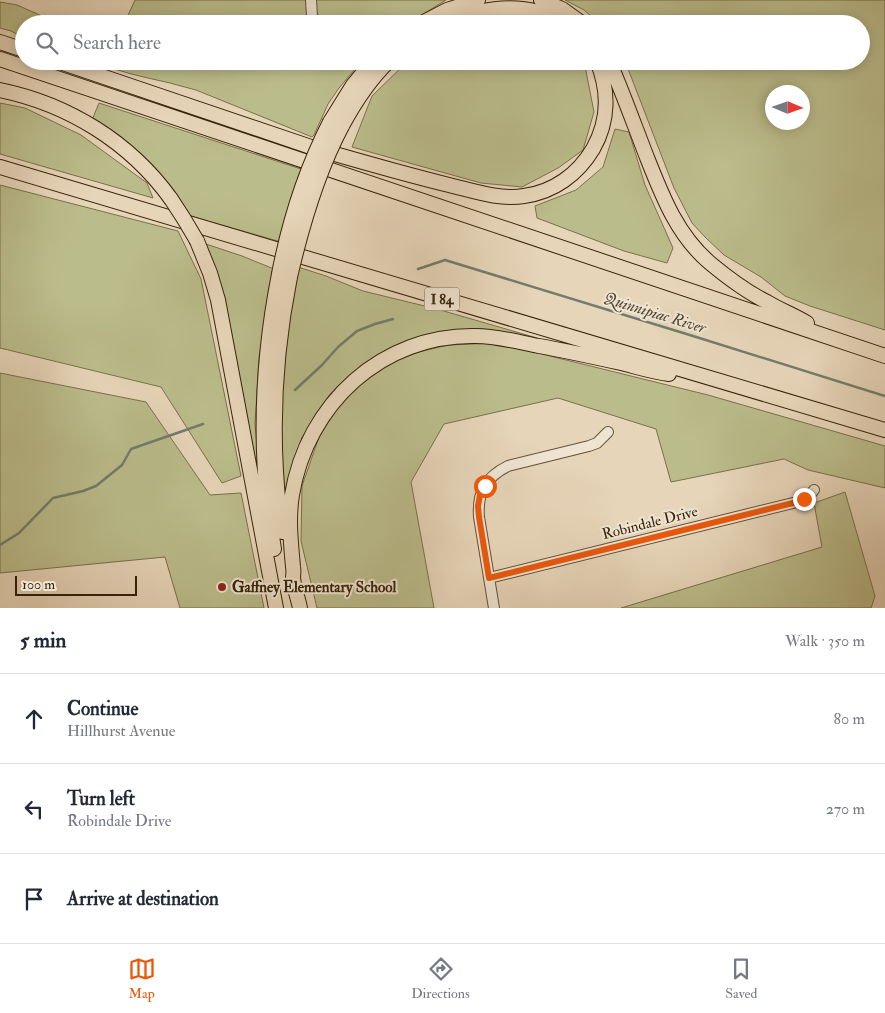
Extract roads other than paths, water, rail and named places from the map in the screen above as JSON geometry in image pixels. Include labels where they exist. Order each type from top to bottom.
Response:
[{"type":"highway","points":[[437,15],[478,0]]},
{"type":"highway","points":[[541,0],[562,9],[570,15]]},
{"type":"highway","points":[[468,15],[478,11],[509,7],[524,8],[549,15]]},
{"type":"highway","points":[[0,42],[15,47]]},
{"type":"highway","points":[[0,59],[15,64]]},
{"type":"highway","points":[[33,70],[885,356]]},
{"type":"highway","points":[[84,70],[342,156],[396,172],[494,196],[511,197],[533,194],[560,184],[578,169],[593,149],[600,135],[606,111],[604,83],[599,70]]},
{"type":"highway","points":[[294,579],[288,565],[280,516],[274,424],[275,391],[285,306],[285,276],[289,232],[314,159],[336,124],[353,85],[366,70]]},
{"type":"highway","points":[[336,124],[381,70]]},
{"type":"highway","points":[[612,70],[664,200],[690,243],[710,263],[738,285],[829,337]]},
{"type":"highway","points":[[0,90],[23,95],[51,105],[101,131],[156,180],[184,218],[210,273],[220,310],[276,608]]},
{"type":"highway","name":"I 84","points":[[0,167],[885,430]]},
{"type":"highway","points":[[0,173],[34,177]]},
{"type":"highway","points":[[284,608],[268,510],[263,439],[269,330],[285,276]]},
{"type":"highway","points":[[300,608],[294,579],[290,535],[290,511],[295,479],[309,440],[323,416],[342,391],[364,372],[393,355],[421,344],[465,336],[487,337],[567,352],[659,373],[677,375],[697,374]]},
{"type":"street","points":[[311,0],[312,15]]},
{"type":"street","points":[[494,608],[478,506],[480,495],[485,486],[499,470],[513,464],[589,446],[597,443],[608,432]]},
{"type":"street","name":"Robindale Drive","points":[[489,578],[797,502],[810,495],[814,490]]},
{"type":"waterway","name":"Quinnipiac River","points":[[418,269],[445,260],[885,396]]},
{"type":"waterway","name":"Quinnipiac River","points":[[295,390],[338,347],[357,331],[393,319]]},
{"type":"waterway","name":"Quinnipiac River","points":[[0,545],[19,533],[53,498],[96,486],[122,465],[131,449],[203,424]]},
{"type":"place","name":"Gaffney Elementary School","points":[[222,587]]}]
